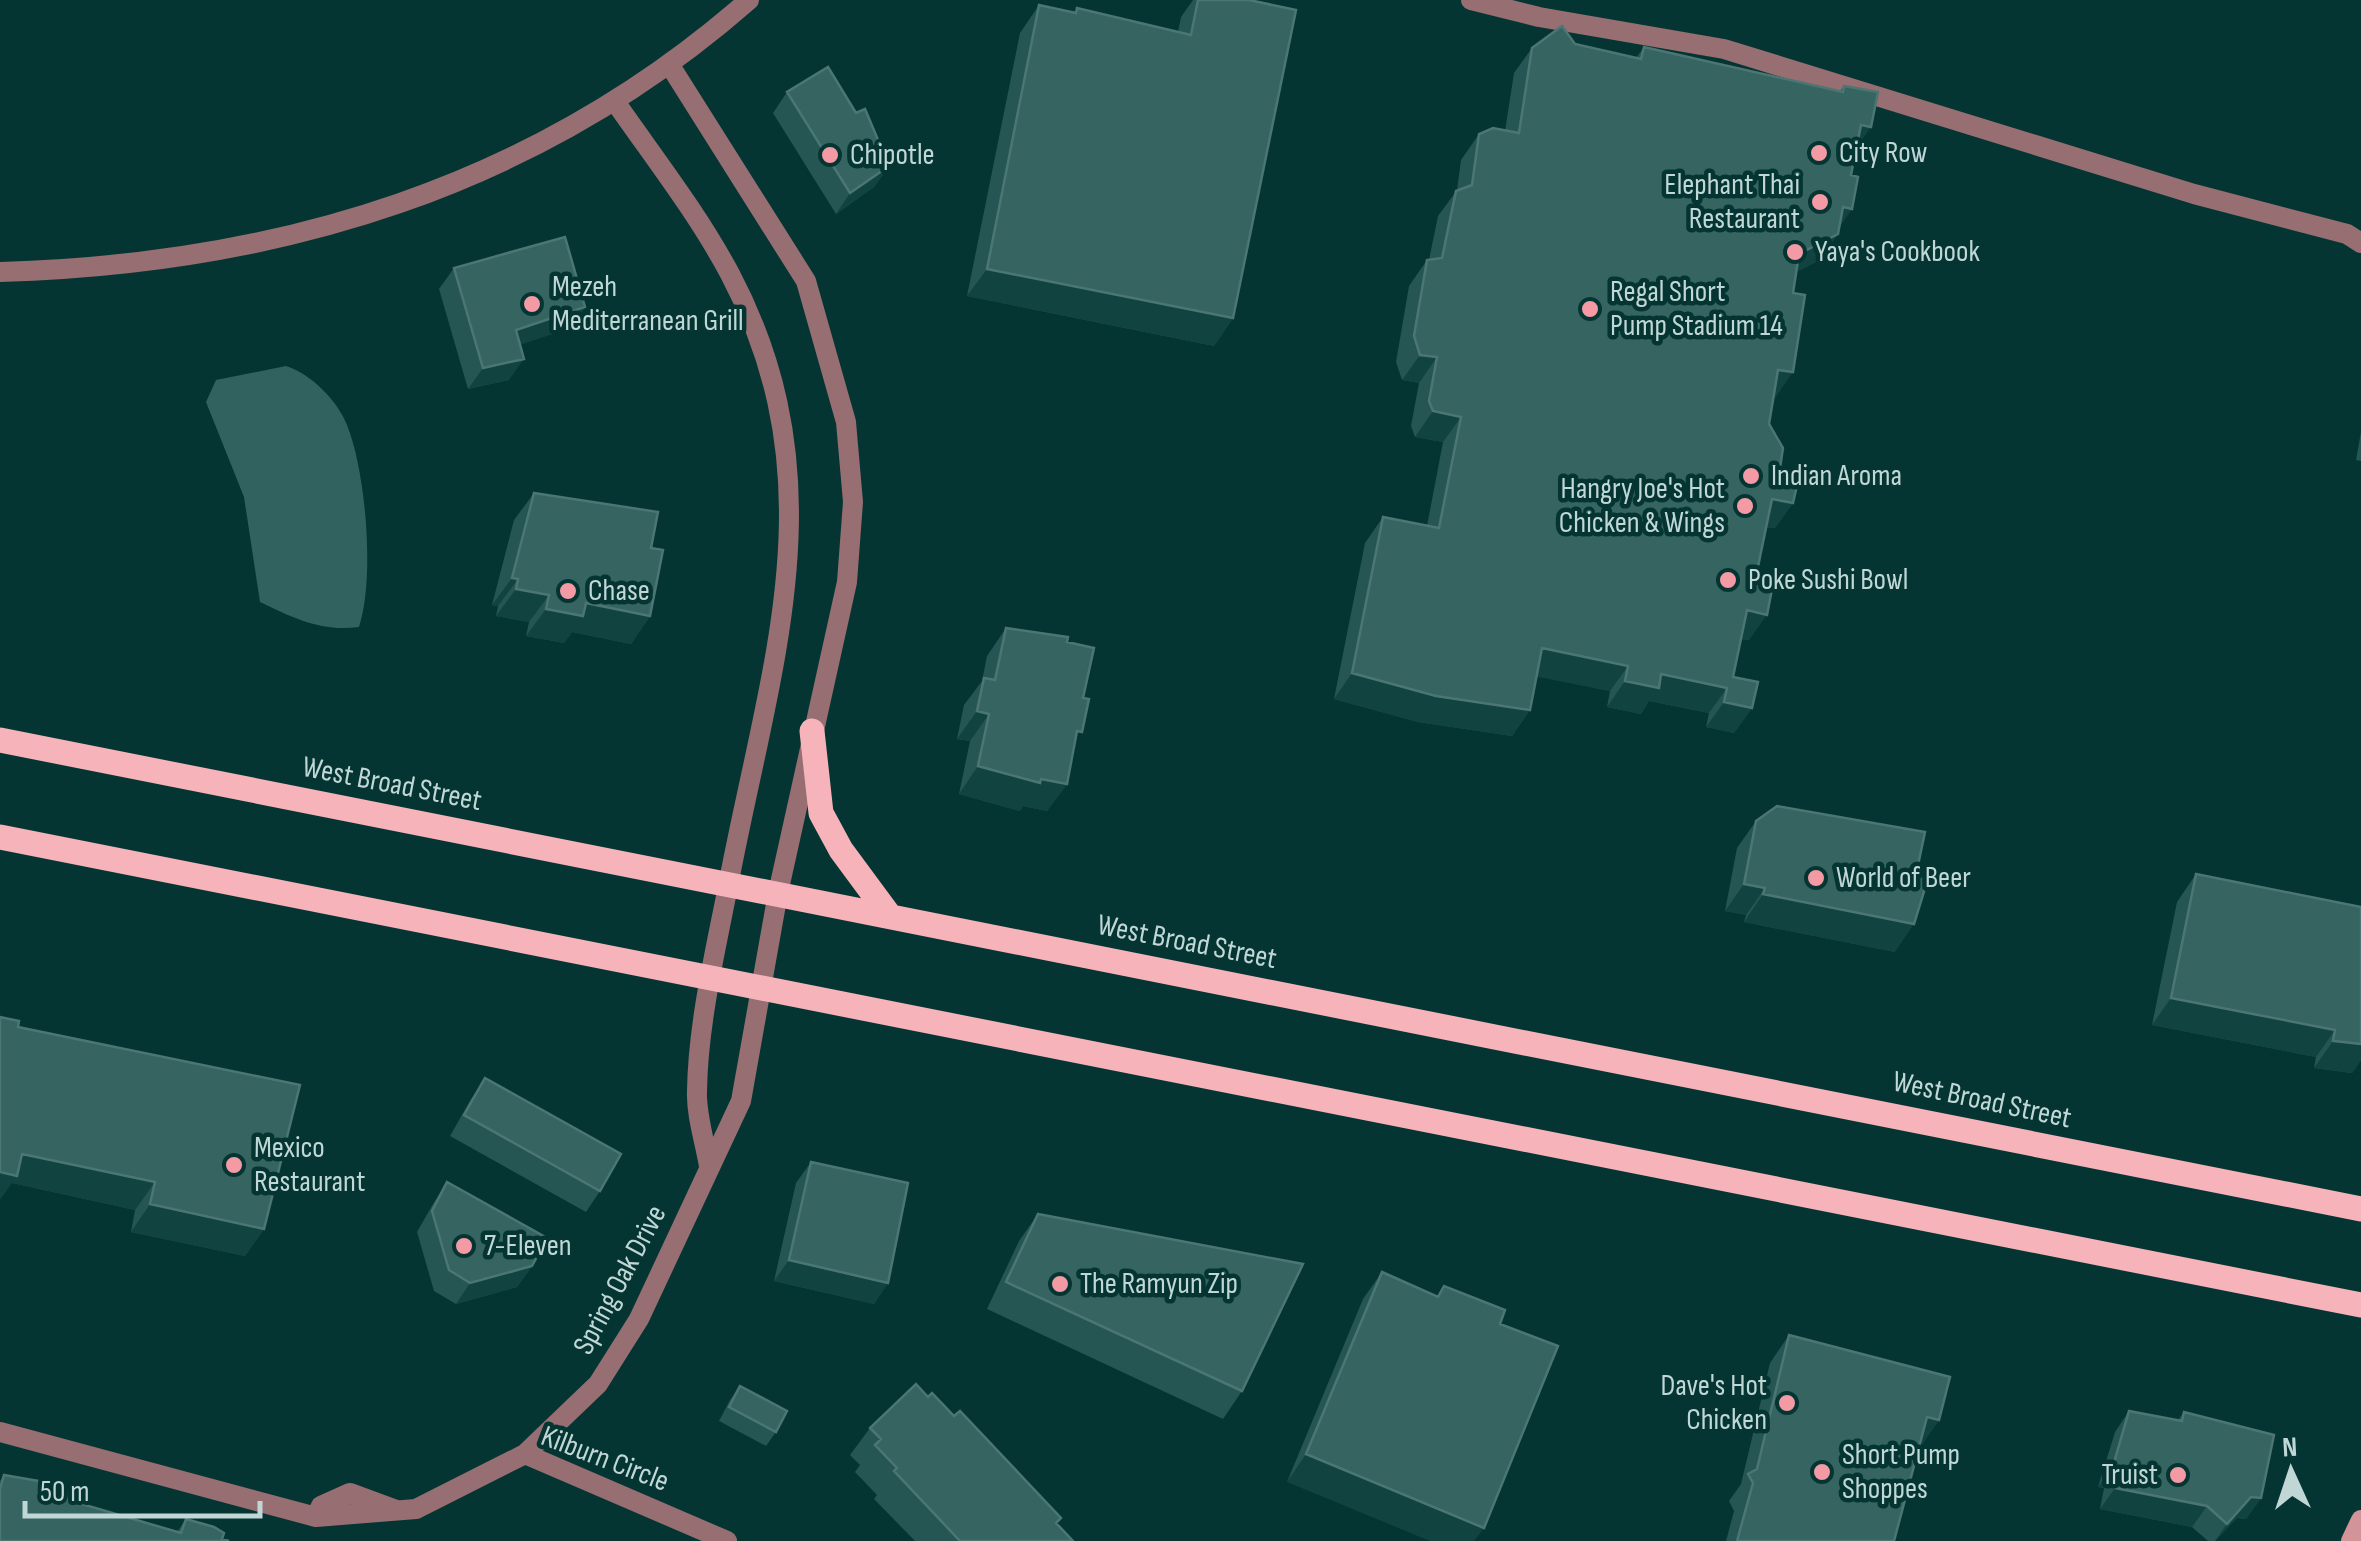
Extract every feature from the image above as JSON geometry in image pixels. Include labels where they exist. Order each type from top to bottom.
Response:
[{"type":"main road","points":[[812,731],[821,813],[841,850],[889,915]]},
{"type":"main road","name":"West Broad Street","points":[[0,740],[2361,1209]]},
{"type":"main road","points":[[0,836],[2361,1305]]},
{"type":"main road","points":[[2350,1541],[2361,1520]]},
{"type":"street","points":[[0,272],[118,266],[212,253],[364,216],[505,161],[616,103],[671,66],[749,0]]},
{"type":"street","points":[[1471,0],[1539,18],[1724,49],[2074,158],[2356,236]]},
{"type":"street","name":"Spring Oak Drive","points":[[525,1454],[598,1384],[621,1352],[741,1101],[778,893],[847,582],[853,502],[846,422],[806,282],[671,66]]},
{"type":"street","points":[[616,103],[730,274],[765,353],[788,448],[790,560],[711,978],[696,1093],[709,1166]]},
{"type":"street","name":"Kilburn Circle","points":[[0,1432],[316,1517],[322,1506],[350,1493],[398,1510],[416,1509],[525,1454],[727,1541]]},
{"type":"water","points":[[286,366],[305,375],[330,397],[343,416],[354,445],[367,554],[367,582],[359,627],[320,626],[260,602],[244,497],[206,402],[216,380]]},
{"type":"building","points":[[1198,0],[1249,0],[1296,10],[1233,318],[987,269],[1039,5],[1076,13],[1077,8],[1191,35]]},
{"type":"building","points":[[1562,26],[1575,44],[1641,59],[1644,47],[1843,92],[1844,86],[1878,92],[1871,127],[1861,125],[1851,175],[1858,177],[1852,209],[1843,207],[1838,234],[1799,254],[1793,293],[1805,295],[1793,372],[1778,370],[1769,424],[1783,448],[1780,468],[1800,472],[1793,503],[1772,499],[1755,581],[1773,584],[1767,615],[1747,610],[1733,677],[1758,682],[1752,708],[1724,702],[1727,688],[1661,674],[1659,688],[1625,681],[1628,666],[1542,648],[1530,710],[1436,696],[1352,673],[1383,517],[1439,528],[1461,417],[1433,411],[1429,401],[1437,357],[1420,355],[1414,336],[1427,260],[1442,258],[1456,191],[1472,185],[1479,134],[1493,128],[1519,133],[1532,48]]},
{"type":"building","points":[[828,67],[856,113],[865,109],[889,166],[850,193],[787,92]]},
{"type":"building","points":[[565,237],[585,307],[516,330],[524,359],[483,368],[454,268]]},
{"type":"building","name":"Chase","points":[[534,493],[658,512],[651,548],[663,550],[650,616],[586,603],[583,616],[546,609],[549,595],[516,589],[518,579],[512,578]]},
{"type":"building","points":[[1006,628],[1068,637],[1067,642],[1094,648],[1083,698],[1089,699],[1082,732],[1077,731],[1067,784],[1041,779],[1040,783],[978,766],[989,714],[977,711],[984,678],[995,680]]},
{"type":"building","name":"World of Beer","points":[[1777,806],[1925,832],[1917,870],[1930,872],[1914,924],[1763,894],[1765,888],[1744,884],[1756,821]]},
{"type":"building","points":[[2196,874],[2361,907],[2361,1044],[2333,1041],[2335,1030],[2171,998]]},
{"type":"building","points":[[0,1017],[19,1021],[18,1027],[300,1085],[264,1229],[150,1204],[155,1182],[22,1154],[17,1176],[0,1172]]},
{"type":"building","points":[[485,1078],[621,1154],[600,1191],[464,1115]]},
{"type":"building","points":[[811,1162],[908,1183],[888,1283],[789,1260]]},
{"type":"building","points":[[447,1182],[547,1238],[532,1266],[470,1283],[449,1270],[432,1211]]},
{"type":"building","points":[[1038,1214],[1303,1264],[1242,1391],[1006,1282]]},
{"type":"building","points":[[1382,1272],[1438,1297],[1444,1286],[1505,1310],[1500,1324],[1558,1346],[1484,1528],[1306,1454]]},
{"type":"building","name":"Short Pump Shoppes","points":[[1789,1335],[1950,1377],[1939,1420],[1927,1417],[1894,1541],[1737,1541],[1753,1483],[1748,1474],[1757,1469]]},
{"type":"building","points":[[916,1384],[928,1397],[932,1393],[954,1416],[960,1411],[1061,1518],[1056,1523],[1073,1541],[960,1541],[894,1471],[897,1468],[875,1445],[881,1439],[870,1428]]},
{"type":"building","points":[[740,1386],[787,1411],[776,1432],[729,1407]]},
{"type":"building","name":"Truist","points":[[2129,1411],[2182,1421],[2184,1412],[2274,1435],[2261,1498],[2251,1497],[2227,1524],[2207,1506],[2115,1488],[2119,1467],[2113,1466]]},
{"type":"building","points":[[4,1475],[62,1485],[60,1491],[70,1493],[68,1500],[181,1533],[186,1519],[214,1527],[224,1533],[222,1539],[229,1541],[0,1541],[0,1489]]},
{"type":"place","name":"City Row","points":[[1819,153]]},
{"type":"place","name":"Chipotle","points":[[830,155]]},
{"type":"place","name":"Elephant Thai Restaurant","points":[[1820,202]]},
{"type":"place","name":"Yaya's Cookbook","points":[[1795,252]]},
{"type":"place","name":"Mezeh Mediterranean Grill","points":[[532,304]]},
{"type":"place","name":"Regal Short Pump Stadium 14","points":[[1590,309]]},
{"type":"place","name":"Indian Aroma","points":[[1751,476]]},
{"type":"place","name":"Hangry Joe's Hot Chicken & Wings","points":[[1745,506]]},
{"type":"place","name":"Poke Sushi Bowl","points":[[1728,580]]},
{"type":"place","name":"Chase","points":[[568,591]]},
{"type":"place","name":"World of Beer","points":[[1816,878]]},
{"type":"place","name":"Mexico Restaurant","points":[[234,1165]]},
{"type":"place","name":"7-Eleven","points":[[464,1246]]},
{"type":"place","name":"The Ramyun Zip","points":[[1060,1284]]},
{"type":"place","name":"Dave's Hot Chicken","points":[[1787,1403]]},
{"type":"place","name":"Short Pump Shoppes","points":[[1822,1472]]},
{"type":"place","name":"Truist","points":[[2178,1475]]}]
